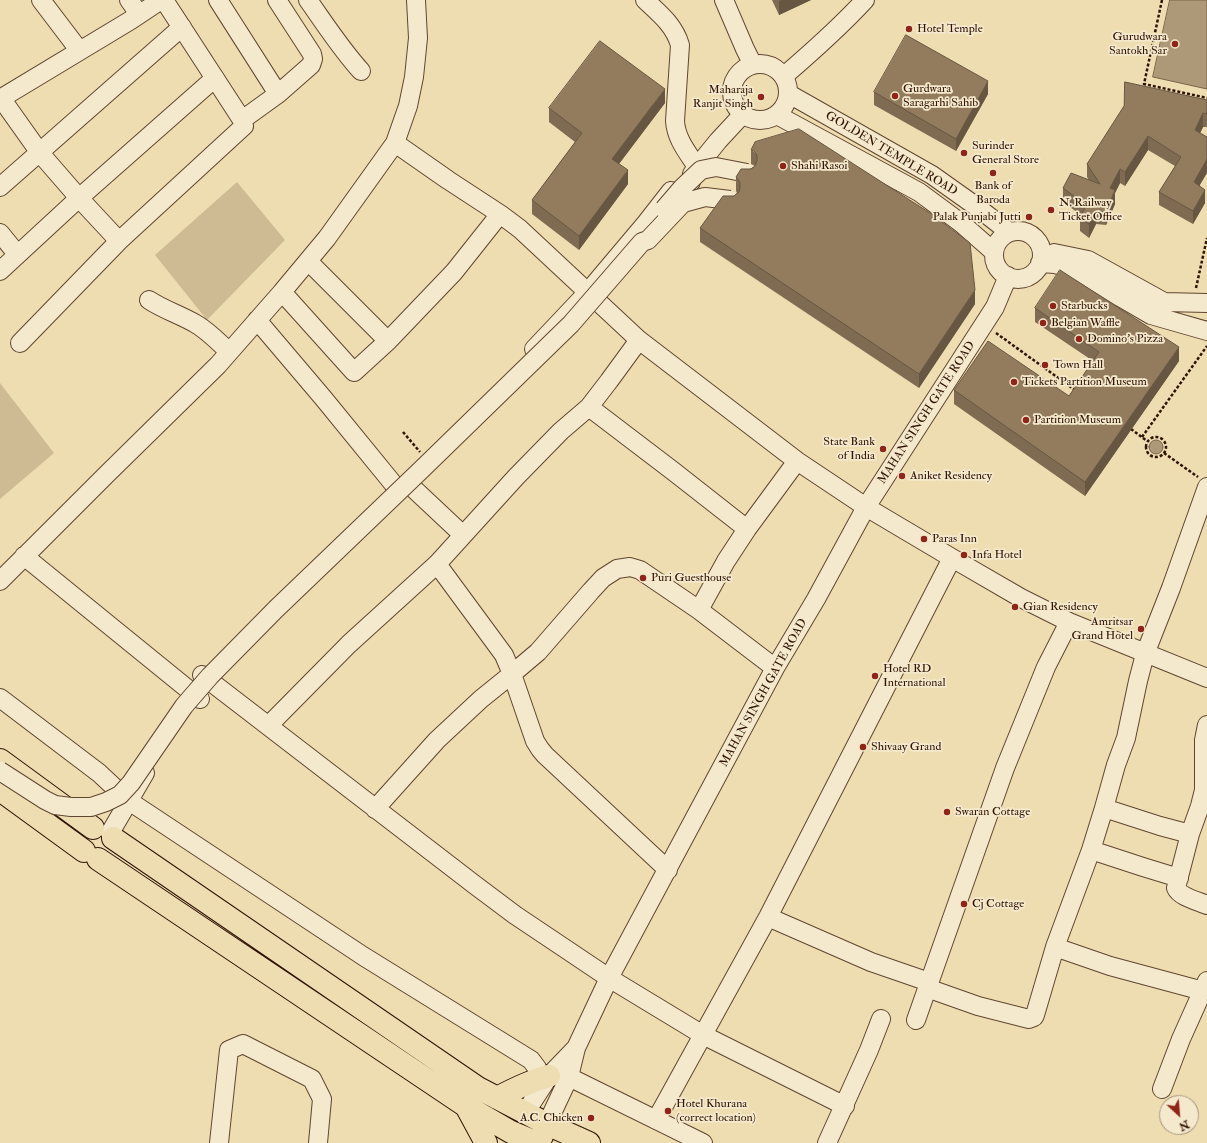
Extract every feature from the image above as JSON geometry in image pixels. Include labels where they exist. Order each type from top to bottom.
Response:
[{"type":"main road","points":[[0,760],[478,1088],[525,1113],[541,1137]]},
{"type":"main road","points":[[0,790],[91,855],[466,1106],[510,1138],[541,1137],[589,1143]]},
{"type":"main road","points":[[104,832],[114,844],[112,852],[103,858],[91,855],[82,846],[85,834],[104,832]]},
{"type":"main road","points":[[497,1098],[517,1087],[553,1077]]},
{"type":"main road","points":[[466,1106],[486,1143]]},
{"type":"main road","points":[[510,1138],[525,1113]]},
{"type":"street","points":[[42,0],[79,50]]},
{"type":"street","points":[[129,0],[139,14]]},
{"type":"street","points":[[119,241],[79,198],[40,152],[0,98],[161,0]]},
{"type":"street","points":[[20,343],[119,241],[244,126],[242,120],[164,0]]},
{"type":"street","points":[[218,0],[278,94]]},
{"type":"street","points":[[242,120],[278,94],[312,65],[312,54],[277,0]]},
{"type":"street","points":[[308,0],[336,41],[361,71]]},
{"type":"street","points":[[0,581],[218,365],[327,238],[395,143],[408,106],[414,77],[418,38],[416,0]]},
{"type":"street","points":[[645,0],[670,24],[677,34],[680,45],[675,121],[679,139],[695,170]]},
{"type":"street","points":[[724,0],[753,65]]},
{"type":"street","points":[[784,76],[844,23],[865,0]]},
{"type":"street","points":[[0,187],[182,27]]},
{"type":"street","points":[[753,65],[770,65],[778,69],[788,84],[789,94],[785,106],[777,115],[769,119],[760,120],[743,114],[737,108],[733,100],[732,91],[738,74],[745,68],[753,65]]},
{"type":"street","points":[[0,271],[79,198],[215,78]]},
{"type":"street","name":"GOLDEN TEMPLE ROAD","points":[[789,94],[932,175],[1009,232]]},
{"type":"street","points":[[104,832],[124,797],[149,767],[195,694],[208,680],[245,632],[529,354],[593,298],[654,240],[690,186],[695,170],[718,141],[743,114]]},
{"type":"street","name":"GOLDEN TEMPLE ROAD","points":[[777,115],[919,192],[961,223],[994,252]]},
{"type":"street","points":[[395,143],[520,229],[639,340],[797,461],[866,507],[1021,598],[1070,622],[1145,654],[1207,678]]},
{"type":"street","points":[[642,242],[643,235],[682,188],[701,170],[716,167],[747,173]]},
{"type":"street","points":[[0,770],[45,800],[56,805],[71,807],[91,806],[106,802],[120,795],[131,784],[184,706],[210,676],[571,324],[642,242],[648,240],[683,203],[705,197],[730,200]]},
{"type":"street","points":[[282,292],[354,372],[388,341],[454,272],[500,214]]},
{"type":"street","points":[[1009,232],[1025,232],[1037,241],[1040,247],[1041,259],[1036,270],[1030,275],[1023,278],[1015,278],[1001,272],[994,259],[994,252],[999,240],[1009,232]]},
{"type":"street","points":[[0,233],[17,254]]},
{"type":"street","points":[[1041,259],[1053,253],[1088,260],[1164,302],[1201,303]]},
{"type":"street","points":[[1041,259],[1080,272],[1151,315],[1207,331]]},
{"type":"street","points":[[308,261],[388,341]]},
{"type":"street","name":"MAHAN SINGH GATE ROAD","points":[[553,1077],[576,1048],[609,978],[775,668],[816,599],[866,507],[984,325],[995,307],[1008,276]]},
{"type":"street","points":[[208,680],[274,621],[414,489],[548,357],[593,298]]},
{"type":"street","points":[[149,300],[206,330],[229,352]]},
{"type":"street","points":[[257,320],[395,486]]},
{"type":"street","points":[[268,726],[349,644],[437,564],[516,477],[561,431],[589,407],[639,340]]},
{"type":"street","points":[[589,407],[747,529]]},
{"type":"street","points":[[699,610],[722,567],[747,529],[797,461]]},
{"type":"street","points":[[768,917],[871,962],[978,1006],[1031,1019],[1034,1017],[1055,947],[1091,850],[1126,738],[1145,654],[1171,588],[1204,483]]},
{"type":"street","points":[[414,489],[463,535]]},
{"type":"street","points":[[24,556],[195,694]]},
{"type":"street","points":[[656,1120],[768,917],[952,558]]},
{"type":"street","points":[[437,564],[504,655],[535,741],[540,749],[668,870]]},
{"type":"street","points":[[375,809],[437,740],[481,699],[538,652],[590,590],[617,568],[630,566],[640,570],[699,610],[775,668]]},
{"type":"street","points":[[916,1020],[1005,768],[1046,667],[1070,622]]},
{"type":"street","points":[[208,680],[515,915],[609,978],[703,1035],[844,1106]]},
{"type":"street","points":[[0,698],[99,773],[124,797],[363,956],[531,1060],[537,1068],[553,1077],[656,1120],[703,1143]]},
{"type":"street","points":[[1207,725],[1203,744],[1204,790],[1190,834],[1176,888],[1180,894],[1207,905]]},
{"type":"street","points":[[1104,808],[1190,834]]},
{"type":"street","points":[[1091,850],[1179,878]]},
{"type":"street","points":[[1055,947],[1110,966],[1205,986],[1181,1039],[1162,1089]]},
{"type":"street","points":[[827,1143],[869,1050],[880,1019]]},
{"type":"street","points":[[219,1143],[229,1050],[243,1044],[312,1079],[322,1099],[318,1143]]},
{"type":"street","points":[[525,1113],[553,1077]]},
{"type":"street","points":[[541,1137],[553,1077]]},
{"type":"path","points":[[1162,0],[1144,84],[1207,98]]},
{"type":"path","points":[[1201,303],[1196,286],[1207,238]]},
{"type":"path","points":[[984,325],[1080,393]]},
{"type":"path","points":[[1142,437],[1207,346]]},
{"type":"path","points":[[1131,430],[1147,441]]},
{"type":"path","points":[[403,432],[424,458]]},
{"type":"path","points":[[1154,436],[1162,438],[1166,442],[1167,446],[1164,453],[1158,457],[1153,457],[1148,454],[1146,449],[1147,441],[1154,436]]},
{"type":"path","points":[[1164,453],[1204,483]]},
{"type":"shaded area","name":"Gurudwara Santokh Sar","points":[[1170,0],[1207,0],[1207,89],[1153,77]]},
{"type":"shaded area","points":[[237,182],[285,240],[207,320],[155,255]]},
{"type":"shaded area","points":[[0,383],[54,453],[0,499]]},
{"type":"shaded area","points":[[1153,440],[1159,440],[1163,444],[1163,450],[1159,454],[1153,454],[1149,450],[1149,444]]},
{"type":"building","points":[[906,35],[988,81],[956,139],[874,92]]},
{"type":"building","points":[[600,41],[665,89],[612,159],[628,170],[579,236],[532,200],[582,133],[549,108]]},
{"type":"building","points":[[1125,82],[1207,100],[1207,114],[1203,113],[1195,130],[1207,137],[1207,159],[1194,182],[1205,190],[1193,211],[1159,192],[1181,157],[1148,136],[1125,172],[1120,169],[1110,188],[1115,190],[1106,212],[1096,211],[1089,224],[1080,218],[1086,205],[1063,188],[1071,173],[1100,184],[1087,164],[1124,106]]},
{"type":"building","points":[[799,129],[930,213],[970,243],[975,290],[919,374],[700,228],[723,196],[734,196],[739,192],[740,182],[736,177],[741,169],[751,169],[755,166],[757,161],[757,155],[751,150],[755,142]]},
{"type":"building","points":[[1060,270],[1179,347],[1085,482],[954,390],[988,341],[1069,396],[1099,352],[1035,308]]},
{"type":"place","name":"Hotel Temple","points":[[909,29]]},
{"type":"place","name":"Gurudwara Santokh Sar","points":[[1175,44]]},
{"type":"place","name":"Gurdwara Saragarhi Sahib","points":[[895,96]]},
{"type":"place","name":"Maharaja Ranjit Singh","points":[[761,97]]},
{"type":"place","name":"Surinder General Store","points":[[964,153]]},
{"type":"place","name":"Shahi Rasoi","points":[[783,166]]},
{"type":"place","name":"Bank of Baroda","points":[[993,173]]},
{"type":"place","name":"N. Railway Ticket Office","points":[[1051,210]]},
{"type":"place","name":"Palak Punjabi Jutti","points":[[1029,217]]},
{"type":"place","name":"Starbucks","points":[[1053,306]]},
{"type":"place","name":"Belgian Waffle","points":[[1043,323]]},
{"type":"place","name":"Domino's Pizza","points":[[1079,339]]},
{"type":"place","name":"Town Hall","points":[[1045,365]]},
{"type":"place","name":"Tickets Partition Museum","points":[[1014,382]]},
{"type":"place","name":"Partition Museum","points":[[1026,420]]},
{"type":"place","name":"State Bank of India","points":[[883,449]]},
{"type":"place","name":"Aniket Residency","points":[[902,476]]},
{"type":"place","name":"Paras Inn","points":[[924,539]]},
{"type":"place","name":"Infa Hotel","points":[[964,555]]},
{"type":"place","name":"Puri Guesthouse","points":[[643,578]]},
{"type":"place","name":"Gian Residency","points":[[1015,607]]},
{"type":"place","name":"Amritsar Grand Hotel","points":[[1141,629]]},
{"type":"place","name":"Hotel RD International","points":[[875,676]]},
{"type":"place","name":"Shivaay Grand","points":[[863,747]]},
{"type":"place","name":"Swaran Cottage","points":[[947,812]]},
{"type":"place","name":"Cj Cottage","points":[[964,904]]},
{"type":"place","name":"Hotel Khurana (correct location)","points":[[668,1111]]},
{"type":"place","name":"A.C. Chicken","points":[[591,1118]]}]
